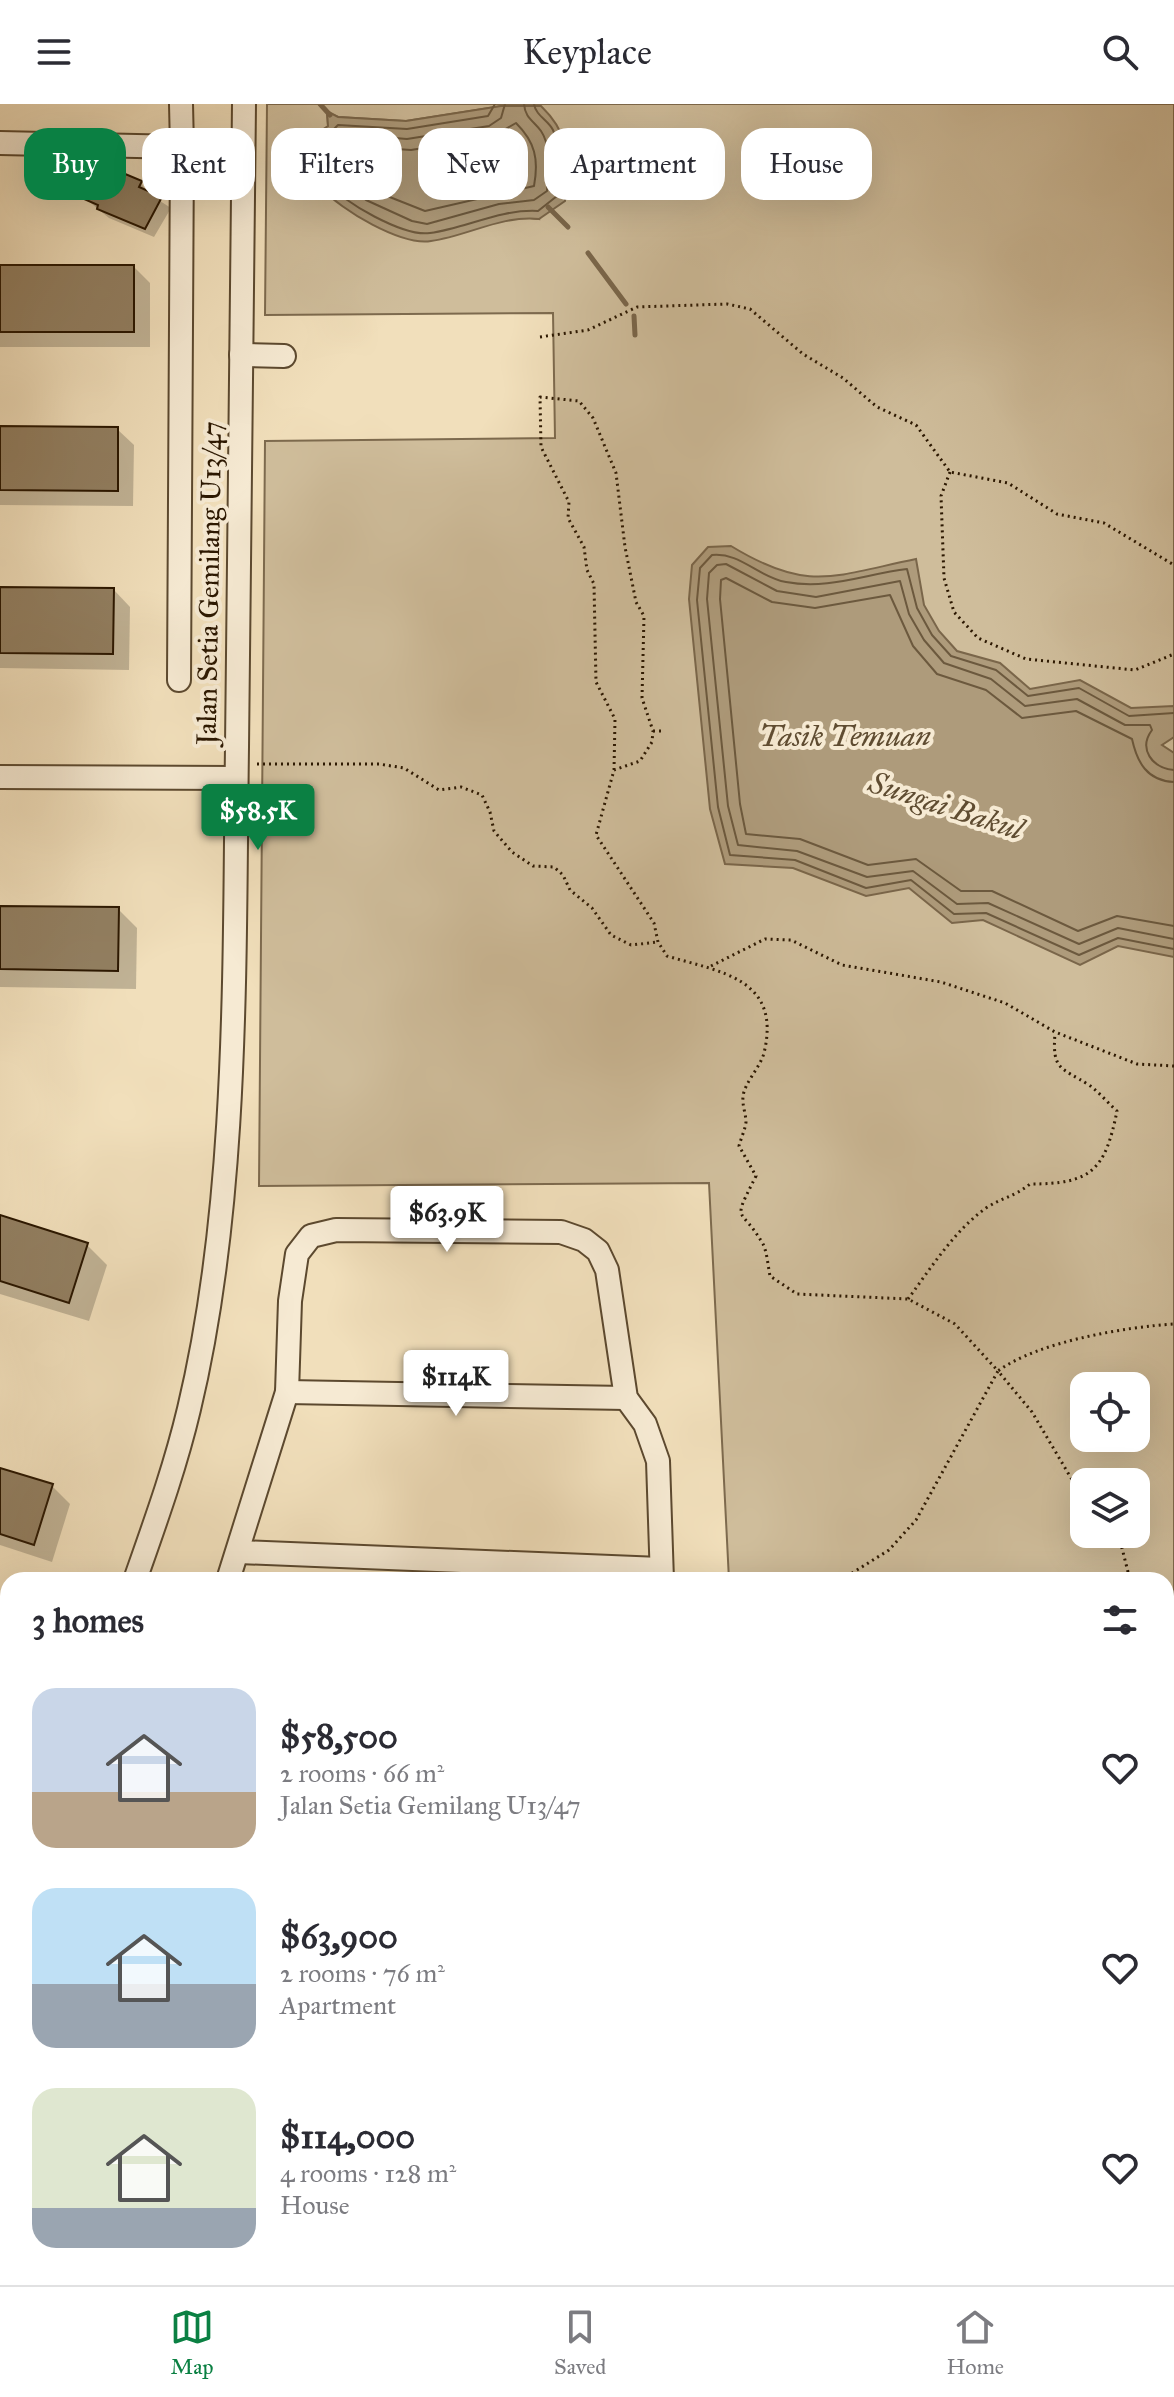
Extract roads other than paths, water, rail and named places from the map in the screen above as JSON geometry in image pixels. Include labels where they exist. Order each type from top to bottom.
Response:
[{"type":"street","points":[[181,104],[182,128]]},
{"type":"street","name":"Jalan Setia Gemilang U13/47","points":[[138,1572],[172,1479],[190,1405],[219,1219],[228,1126],[236,771],[244,104]]},
{"type":"street","points":[[0,143],[142,146]]},
{"type":"street","points":[[179,680],[182,200]]},
{"type":"street","points":[[241,355],[284,356]]},
{"type":"street","points":[[0,777],[236,771]]},
{"type":"street","points":[[231,1572],[287,1392],[290,1301],[297,1254],[311,1236],[336,1230],[561,1232],[584,1240],[598,1251],[607,1270],[626,1398],[645,1424],[658,1461],[662,1511],[661,1572]]},
{"type":"street","points":[[287,1392],[626,1398]]},
{"type":"street","points":[[239,1552],[623,1572]]},
{"type":"water","points":[[501,106],[541,106],[559,128],[544,128],[544,200],[565,201],[539,219],[511,220],[431,241],[404,238],[372,225],[335,200],[402,200],[402,128],[325,128],[328,126],[327,111],[338,117],[406,121]]},
{"type":"water","name":"Tasik Temuan","points":[[731,546],[758,561],[801,575],[841,575],[916,559],[924,605],[939,631],[957,651],[1000,663],[1030,689],[1080,680],[1131,708],[1174,706],[1174,737],[1162,745],[1174,753],[1174,957],[1118,946],[1080,965],[983,920],[952,923],[909,888],[866,896],[793,868],[725,864],[710,809],[689,599],[692,565],[708,547]]},
{"type":"waterway","name":"Sungai Bakul","points":[[320,104],[330,115]]},
{"type":"waterway","name":"Sungai Bakul","points":[[548,207],[568,227]]},
{"type":"waterway","name":"Sungai Bakul","points":[[588,253],[626,304]]},
{"type":"waterway","name":"Sungai Bakul","points":[[634,316],[635,335]]}]
